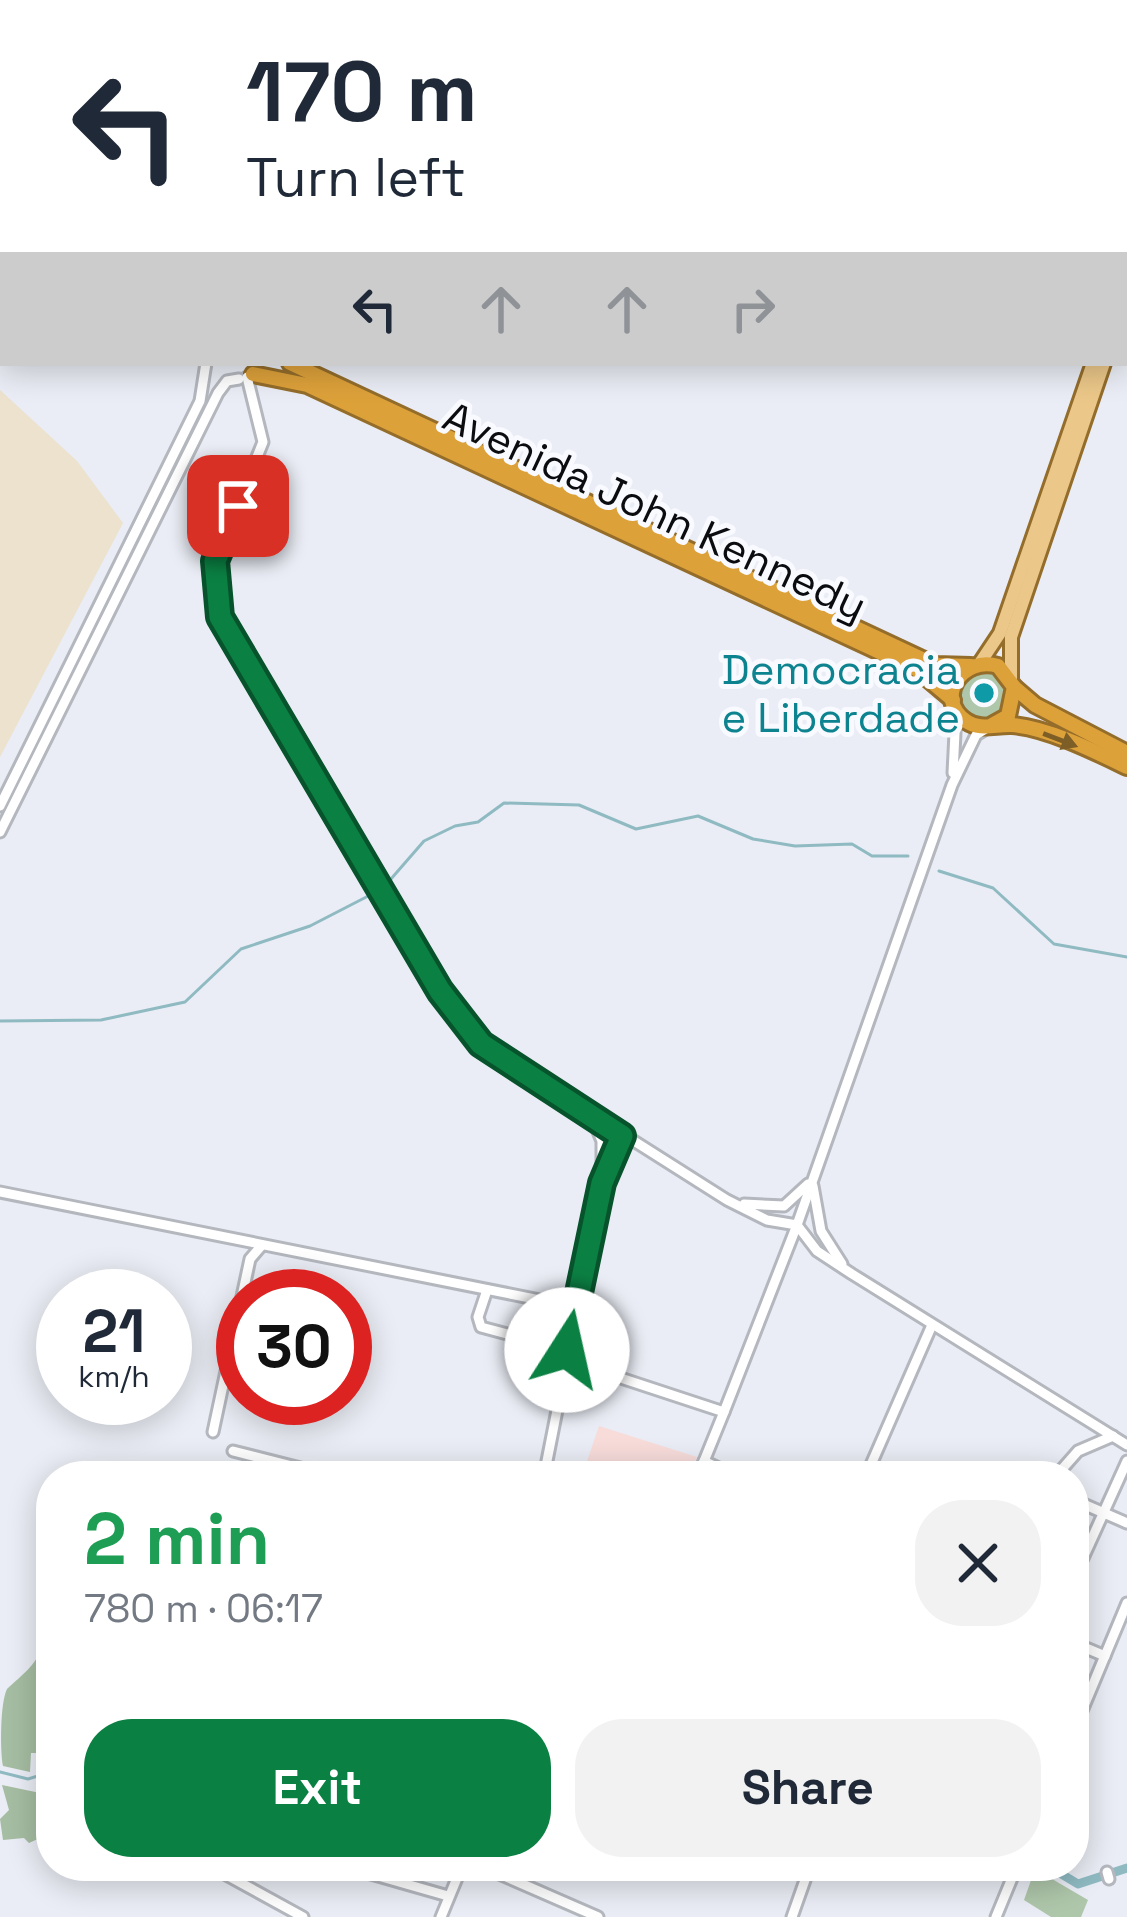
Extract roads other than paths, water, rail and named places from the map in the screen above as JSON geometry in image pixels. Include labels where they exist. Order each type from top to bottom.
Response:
[{"type":"highway","name":"Avenida John Kennedy","points":[[296,366],[935,665],[975,664]]},
{"type":"highway","name":"Avenida John Kennedy","points":[[250,373],[307,385],[916,669],[954,705]]},
{"type":"highway","points":[[1127,753],[1035,705],[998,666],[975,664],[956,680],[954,705],[969,723],[1028,728],[1127,767]]},
{"type":"highway","points":[[990,726],[1008,716],[1013,683]]},
{"type":"main road","points":[[975,664],[1000,633],[1092,366]]},
{"type":"main road","points":[[1013,683],[1011,637],[1103,366]]},
{"type":"street","points":[[0,806],[200,401],[206,366]]},
{"type":"street","points":[[209,366],[219,375],[250,373]]},
{"type":"street","points":[[0,832],[218,393],[227,381],[250,373]]},
{"type":"street","points":[[250,373],[263,442],[218,548],[216,602],[226,631],[440,991],[481,1044],[727,1199],[766,1220],[797,1226],[817,1250],[852,1274],[1127,1444]]},
{"type":"street","points":[[952,785],[954,705]]},
{"type":"street","points":[[704,1461],[797,1226],[952,785],[976,735],[990,726]]},
{"type":"street","points":[[586,1113],[602,1141],[602,1183]]},
{"type":"street","points":[[546,1461],[602,1183],[622,1136]]},
{"type":"street","points":[[727,1199],[773,1208],[794,1199],[812,1180]]},
{"type":"street","points":[[812,1180],[821,1231],[852,1274]]},
{"type":"street","points":[[0,1192],[574,1307]]},
{"type":"street","points":[[213,1432],[250,1258],[262,1245]]},
{"type":"street","points":[[487,1290],[477,1322],[481,1327],[724,1412]]},
{"type":"street","points":[[873,1461],[932,1325]]},
{"type":"street","points":[[1069,1461],[1078,1451],[1113,1436]]},
{"type":"street","points":[[233,1450],[275,1461]]},
{"type":"street","points":[[1089,1544],[1127,1461]]},
{"type":"street","points":[[1089,1507],[1127,1523]]},
{"type":"street","points":[[1089,1694],[1127,1603]]},
{"type":"street","points":[[1089,1649],[1105,1656]]},
{"type":"street","points":[[237,1881],[303,1917]]},
{"type":"street","points":[[394,1881],[448,1897]]},
{"type":"street","points":[[441,1917],[455,1881]]},
{"type":"street","points":[[515,1881],[598,1917]]},
{"type":"street","points":[[792,1917],[805,1881]]},
{"type":"street","points":[[996,1917],[1011,1881]]},
{"type":"waterway","points":[[384,887],[424,841],[455,826],[478,822],[504,803],[579,805],[636,829],[698,816],[753,839],[795,846],[852,844],[872,856],[908,856]]},
{"type":"waterway","points":[[939,871],[993,888],[1054,944],[1127,957]]},
{"type":"waterway","points":[[0,1021],[101,1020],[185,1002],[241,949],[310,926],[376,892]]},
{"type":"waterway","points":[[0,1772],[36,1777]]},
{"type":"waterway","points":[[1089,1880],[1127,1868]]},
{"type":"waterway","points":[[1073,1881],[1087,1881]]},
{"type":"place","name":"Democracia e Liberdade","points":[[984,693]]}]
